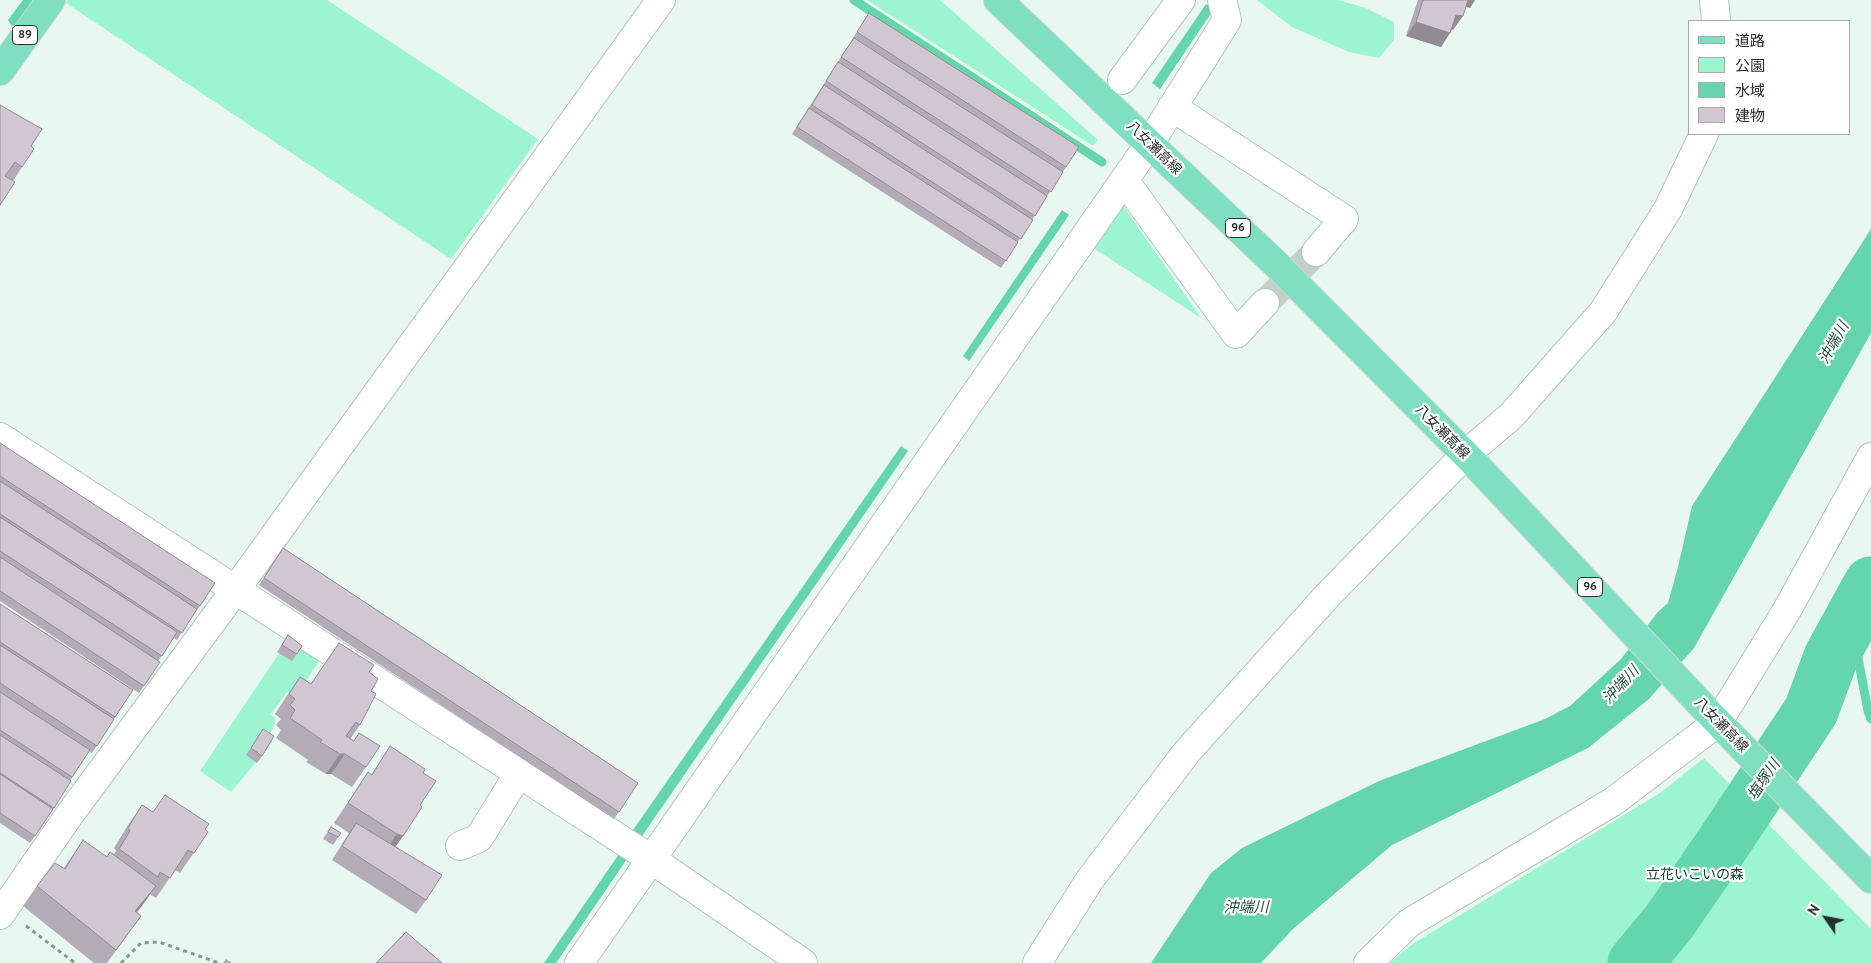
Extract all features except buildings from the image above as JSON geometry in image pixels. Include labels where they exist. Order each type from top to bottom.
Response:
[{"type":"main road","name":"89","points":[[0,71],[51,0]]},
{"type":"main road","name":"八女瀬高線","points":[[998,0],[1278,267],[1468,458],[1713,717],[1862,870]]},
{"type":"street","points":[[2,912],[76,806],[236,589],[661,0]]},
{"type":"street","points":[[1122,80],[1181,0]]},
{"type":"street","points":[[579,963],[1150,143],[1227,20],[1222,0]]},
{"type":"street","points":[[1714,0],[1716,20]]},
{"type":"street","points":[[1172,107],[1344,219],[1316,252]]},
{"type":"street","points":[[1037,963],[1089,881],[1186,753],[1328,595],[1511,416],[1603,312],[1668,209],[1704,135]]},
{"type":"street","points":[[1124,180],[1236,334],[1265,303]]},
{"type":"street","points":[[0,437],[651,859],[802,963]]},
{"type":"street","points":[[1368,963],[1409,923],[1614,801],[1713,717],[1787,610],[1871,457]]},
{"type":"street","points":[[460,846],[479,838],[519,773]]},
{"type":"path","points":[[2,912],[75,963]]},
{"type":"path","points":[[121,963],[140,943],[159,942],[219,963]]},
{"type":"green space","points":[[68,0],[327,0],[538,139],[451,259],[66,3]]},
{"type":"green space","points":[[867,0],[940,0],[1098,140],[1093,146]]},
{"type":"green space","points":[[1257,0],[1338,0],[1366,8],[1394,22],[1394,40],[1379,58],[1349,52],[1292,27]]},
{"type":"green space","points":[[1122,204],[1201,318],[1092,247]]},
{"type":"green space","points":[[292,634],[323,655],[296,696],[287,692],[271,714],[276,720],[271,732],[272,743],[231,792],[200,771]]},
{"type":"green space","name":"立花いこいの森","points":[[1704,758],[1871,929],[1871,963],[1390,963],[1411,945],[1660,793]]},
{"type":"water","points":[[23,0],[35,0],[16,27],[11,25],[8,20]]},
{"type":"water","points":[[1206,4],[1214,9],[1160,89],[1152,83]]},
{"type":"water","points":[[1062,210],[1069,215],[969,361],[963,356]]},
{"type":"water","name":"沖端川","points":[[1871,229],[1871,333],[1694,648],[1649,699],[1588,748],[1392,845],[1293,929],[1261,963],[1151,963],[1211,873],[1242,848],[1379,781],[1545,719],[1570,706],[1621,659],[1658,612],[1668,603],[1692,506]]},
{"type":"water","points":[[901,446],[908,451],[642,836],[633,830]]},
{"type":"water","points":[[619,854],[627,859],[556,963],[544,963]]},
{"type":"waterway","points":[[854,0],[1102,162]]},
{"type":"waterway","name":"塩塚川","points":[[1635,963],[1669,922],[1811,711],[1831,657],[1871,584]]},
{"type":"waterway","points":[[1851,621],[1871,719]]},
{"type":"tunnel","points":[[1265,303],[1316,252]]}]
